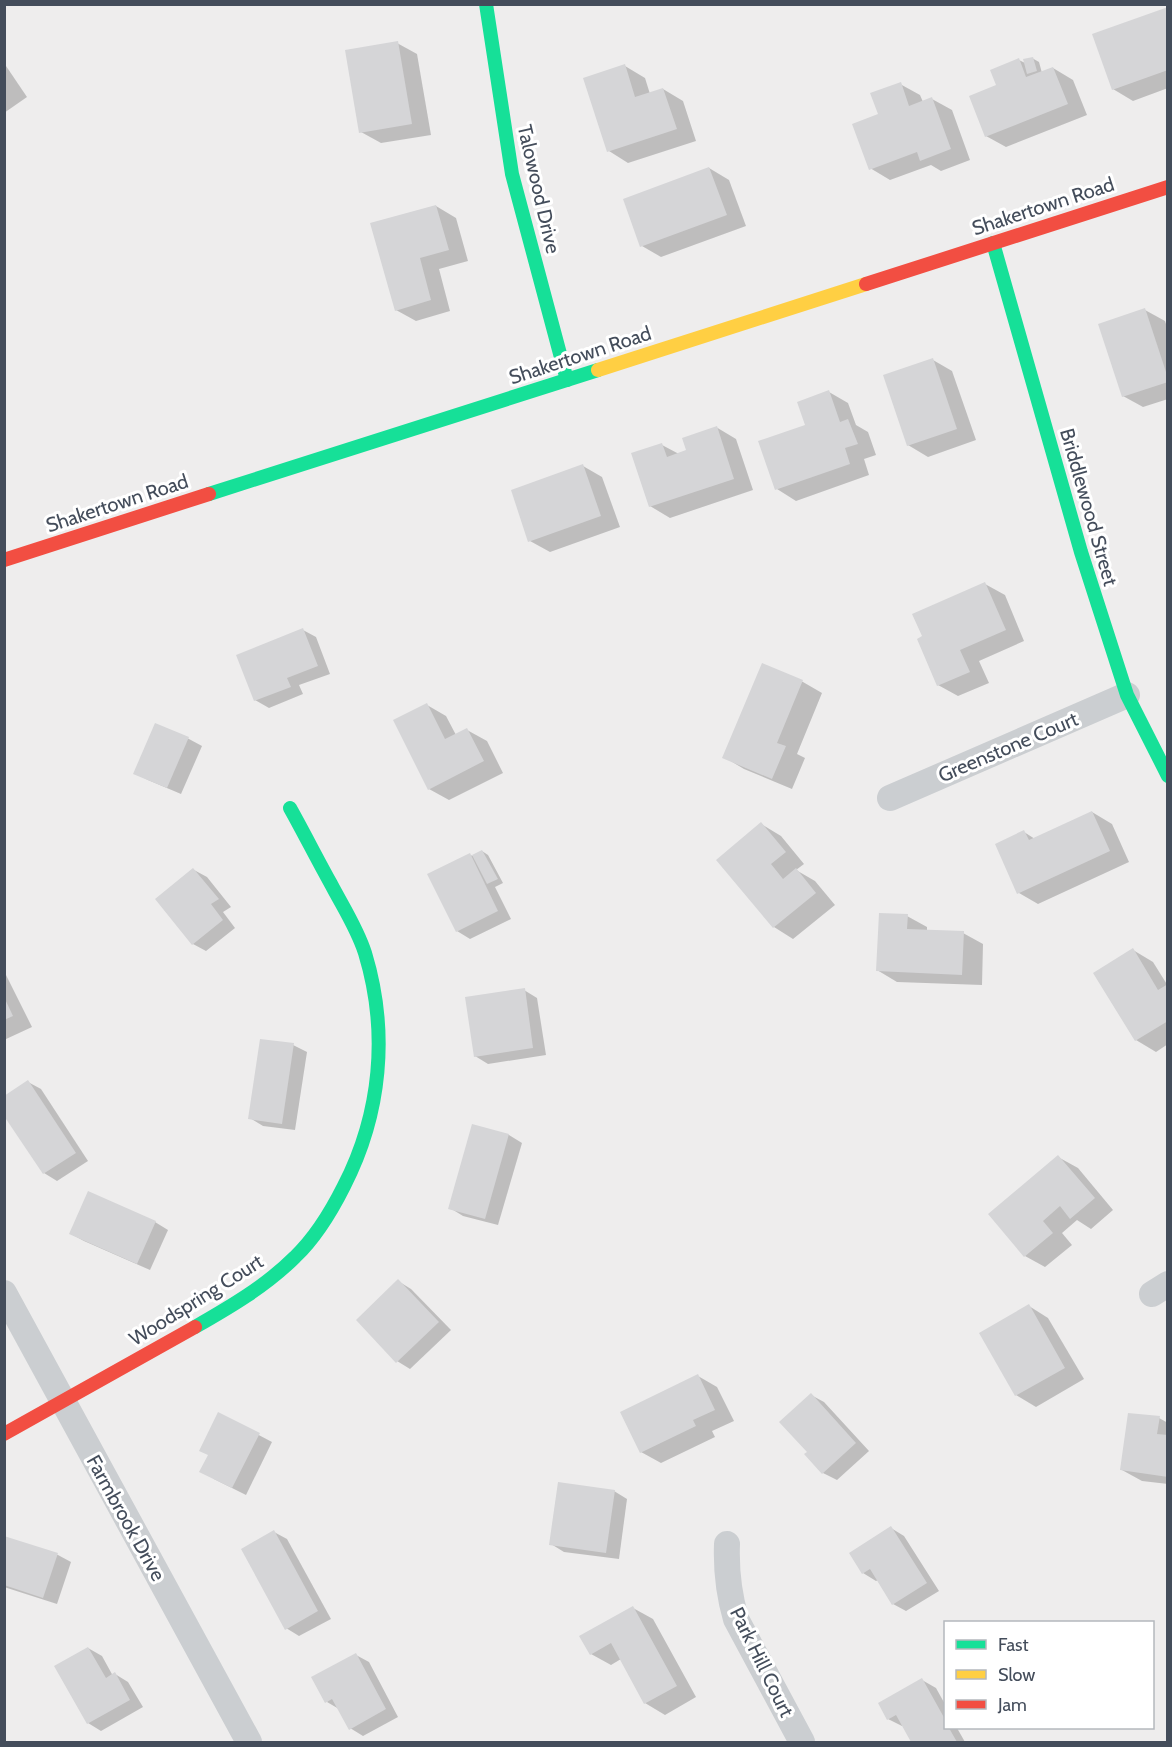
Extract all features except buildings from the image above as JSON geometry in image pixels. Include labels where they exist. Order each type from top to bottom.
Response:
[{"type":"street","name":"Talowood Drive","points":[[486,4],[512,174],[567,380]]},
{"type":"street","name":"Shakertown Road","points":[[4,560],[1167,187]]},
{"type":"street","name":"Briddlewood Street","points":[[993,243],[1081,552],[1127,695],[1167,776]]},
{"type":"street","name":"Greenstone Court","points":[[890,798],[1127,695]]},
{"type":"street","name":"Woodspring Court","points":[[4,1434],[230,1306],[272,1277],[295,1258],[320,1230],[352,1173],[367,1135],[376,1094],[380,1052],[378,1008],[364,953],[351,919],[290,808]]},
{"type":"street","name":"Farmbrook Drive","points":[[4,1293],[249,1743]]},
{"type":"street","name":"Park Hill Court","points":[[727,1544],[728,1581],[736,1619],[802,1743]]},
{"type":"traffic: fast","points":[[486,4],[512,174],[567,380]]},
{"type":"traffic: fast","points":[[993,243],[1081,552],[1127,695],[1168,776]]},
{"type":"traffic: fast","points":[[209,494],[598,370]]},
{"type":"traffic: fast","points":[[195,1327],[260,1287],[284,1268],[310,1241],[334,1205],[357,1159],[373,1101],[379,1042],[373,983],[365,953],[350,918],[290,808]]},
{"type":"traffic: slow","points":[[598,370],[866,284]]},
{"type":"traffic: jam","points":[[866,284],[1168,187]]},
{"type":"traffic: jam","points":[[4,560],[209,494]]},
{"type":"traffic: jam","points":[[4,1434],[195,1327]]}]
